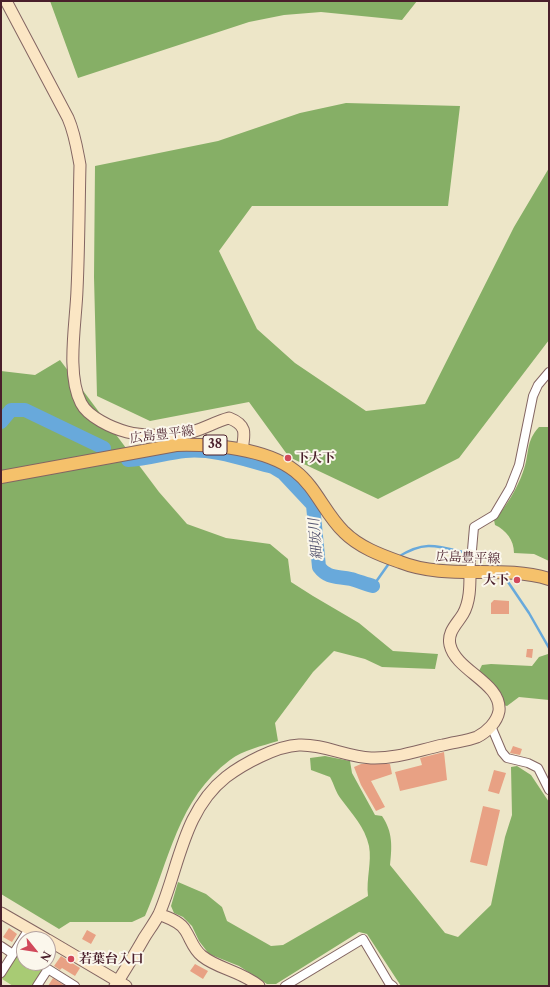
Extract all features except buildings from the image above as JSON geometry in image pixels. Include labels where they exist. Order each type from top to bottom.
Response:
[{"type":"main road","name":"広島豊平線","points":[[1,477],[176,445],[205,444],[242,449],[281,462],[296,471],[311,487],[343,531],[358,543],[395,560],[442,573],[504,573],[549,579]]},
{"type":"street","points":[[6,1],[74,133],[80,166],[74,360],[75,386],[82,405],[102,421],[127,432],[143,434],[182,434],[205,428],[229,418],[238,421],[243,427],[242,449]]},
{"type":"street","points":[[56,945],[120,984],[159,914],[178,856],[198,809],[224,778],[244,765],[276,751],[297,745],[308,745],[368,758],[386,759],[477,737],[491,726],[499,711],[498,701],[491,690],[455,656],[450,644],[451,633],[454,624],[463,614],[470,590],[474,527],[494,515],[510,488],[519,465],[533,396],[538,384],[549,372]]},
{"type":"street","points":[[491,726],[502,752],[507,758],[528,763],[538,768],[549,790]]},
{"type":"street","points":[[1,913],[32,931]]},
{"type":"street","points":[[159,914],[178,923],[185,929],[192,945],[203,957],[238,972],[259,986]]},
{"type":"street","points":[[1,973],[29,929]]},
{"type":"street","points":[[285,986],[362,939],[389,983],[393,986]]},
{"type":"street","points":[[1,946],[13,954]]},
{"type":"street","points":[[37,986],[48,969],[75,986]]},
{"type":"green space","points":[[50,1],[417,1],[402,20],[321,12],[284,15],[249,22],[78,78]]},
{"type":"green space","points":[[346,103],[460,106],[448,206],[252,206],[219,251],[257,329],[295,363],[366,411],[425,404],[514,227],[549,168],[549,340],[459,458],[378,499],[289,457],[249,402],[150,421],[97,396],[94,277],[95,166],[218,141],[300,113]]},
{"type":"green space","points":[[60,360],[159,492],[187,524],[226,538],[270,544],[288,559],[291,582],[359,623],[393,651],[438,654],[435,669],[382,667],[365,659],[334,651],[313,672],[275,723],[278,741],[253,749],[230,760],[212,775],[198,793],[177,832],[145,916],[132,922],[70,922],[59,929],[1,894],[1,371],[35,375]]},
{"type":"green space","points":[[539,427],[549,427],[549,561],[534,554],[514,553],[513,544],[509,536],[495,525],[494,520],[507,504],[518,485],[525,466],[530,443]]},
{"type":"green space","points":[[548,654],[549,700],[519,697],[507,706],[503,705],[500,692],[479,671],[482,665],[491,664],[532,666],[539,657]]},
{"type":"green space","points":[[325,756],[350,761],[352,773],[375,815],[382,816],[386,822],[391,840],[390,865],[445,933],[458,937],[491,905],[505,837],[512,815],[511,767],[517,766],[531,775],[549,802],[549,986],[401,986],[367,934],[359,932],[276,984],[267,984],[239,966],[209,954],[199,941],[192,926],[183,917],[174,913],[171,906],[178,882],[206,894],[222,907],[227,921],[271,946],[283,945],[368,896],[370,852],[367,839],[358,821],[339,797],[330,777],[311,770],[310,758]]},
{"type":"green space","points":[[16,957],[16,971],[42,971],[33,986],[13,986],[2,979]]},
{"type":"waterway","name":"細坂川","points":[[1,422],[11,410],[25,410],[104,448]]},
{"type":"waterway","name":"細坂川","points":[[128,460],[185,451],[207,451],[229,455],[273,467],[283,473],[313,505],[319,567],[322,571],[326,574],[351,579],[373,586]]},
{"type":"waterway","name":"細坂川","points":[[398,557],[415,548],[437,546],[466,553],[491,555],[500,568]]},
{"type":"waterway","name":"細坂川","points":[[373,586],[390,562]]},
{"type":"waterway","name":"細坂川","points":[[504,576],[529,613],[549,648]]},
{"type":"place","name":"下大下","points":[[288,458]]},
{"type":"place","name":"大下","points":[[517,580]]},
{"type":"place","name":"若葉台入口","points":[[71,959]]}]
